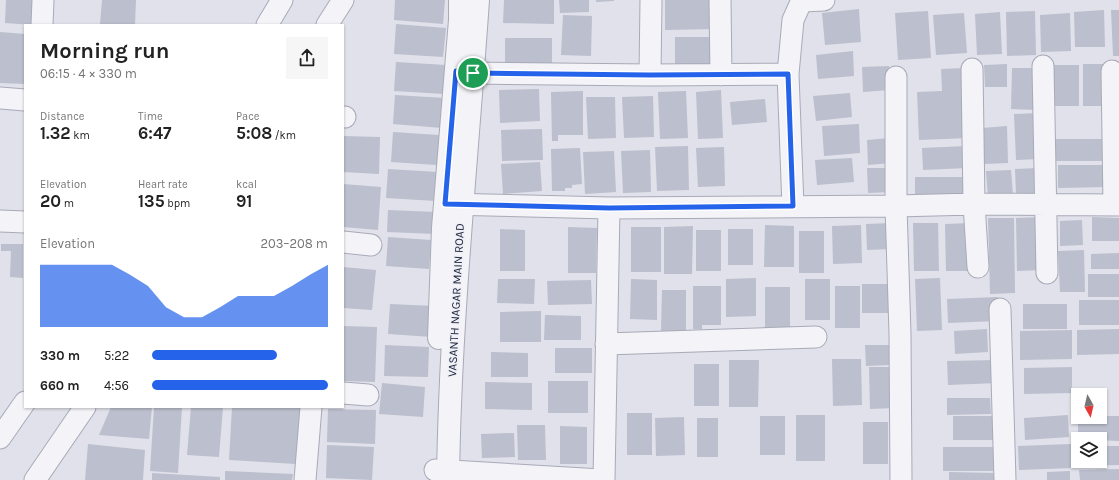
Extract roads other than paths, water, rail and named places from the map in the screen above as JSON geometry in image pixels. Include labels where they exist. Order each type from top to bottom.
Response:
[{"type":"street","points":[[42,24],[43,0]]},
{"type":"street","points":[[268,24],[282,0]]},
{"type":"street","points":[[328,24],[343,0]]},
{"type":"street","name":"VASANTH NAGAR MAIN ROAD","points":[[460,0],[464,72]]},
{"type":"street","name":"VASANTH NAGAR MAIN ROAD","points":[[442,475],[449,432],[453,204],[464,72],[478,0]]},
{"type":"street","points":[[650,75],[651,0]]},
{"type":"street","points":[[720,0],[721,75]]},
{"type":"street","points":[[793,206],[788,74],[793,20],[802,0],[824,0]]},
{"type":"street","points":[[1043,66],[1047,273]]},
{"type":"street","points":[[972,70],[974,204],[978,267]]},
{"type":"street","points":[[453,204],[609,208],[974,204],[1116,205],[1112,71]]},
{"type":"street","points":[[464,72],[650,75],[788,74]]},
{"type":"street","points":[[896,77],[896,206],[900,334],[901,480]]},
{"type":"street","points":[[0,98],[24,100]]},
{"type":"street","points":[[604,480],[609,208]]},
{"type":"street","points":[[0,221],[24,222]]},
{"type":"street","points":[[344,242],[371,245]]},
{"type":"street","points":[[1000,309],[1005,480]]},
{"type":"street","points":[[606,344],[816,337]]},
{"type":"street","points":[[344,393],[368,395]]},
{"type":"street","points":[[0,438],[24,403]]},
{"type":"street","points":[[35,480],[84,408]]},
{"type":"street","points":[[305,480],[311,408]]},
{"type":"street","points":[[442,475],[601,480]]}]
